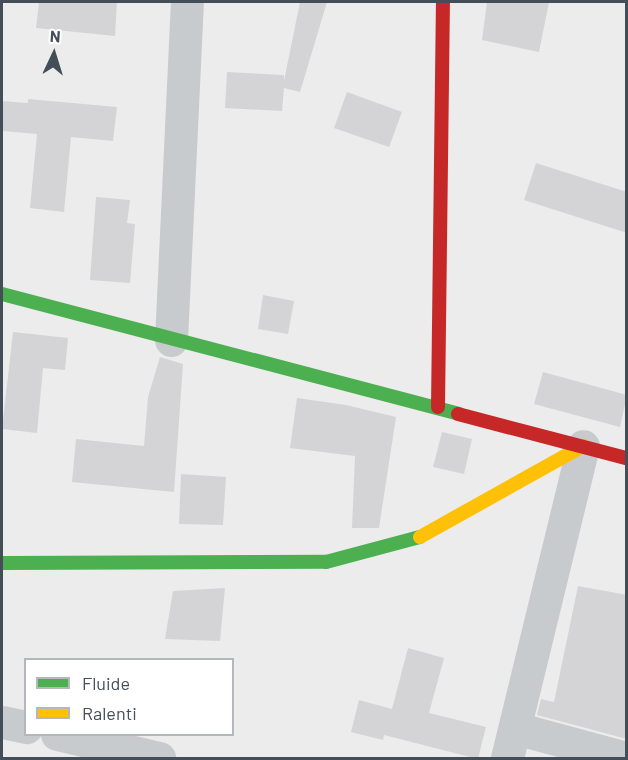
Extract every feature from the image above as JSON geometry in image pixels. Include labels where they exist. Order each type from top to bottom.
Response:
[{"type":"street","points":[[171,340],[187,2]]},
{"type":"street","points":[[438,407],[443,2]]},
{"type":"street","points":[[2,294],[627,458]]},
{"type":"street","points":[[2,563],[326,562],[423,536],[583,446]]},
{"type":"street","points":[[583,446],[511,743],[626,759]]},
{"type":"street","points":[[2,722],[24,727]]},
{"type":"street","points":[[61,736],[159,759]]},
{"type":"building","points":[[39,2],[117,2],[115,36],[36,28]]},
{"type":"building","points":[[300,2],[327,2],[300,92],[284,88],[282,111],[225,108],[227,72],[284,75],[284,81]]},
{"type":"building","points":[[487,2],[549,2],[539,52],[482,40]]},
{"type":"building","points":[[347,92],[402,112],[389,147],[334,128]]},
{"type":"building","points":[[28,99],[117,107],[113,141],[71,137],[64,212],[30,208],[37,134],[2,131],[2,101],[28,103]]},
{"type":"building","points":[[536,163],[627,192],[627,233],[524,200]]},
{"type":"building","points":[[96,197],[130,200],[127,223],[135,224],[130,283],[90,280]]},
{"type":"building","points":[[263,295],[294,301],[288,334],[258,329]]},
{"type":"building","points":[[13,332],[68,338],[65,370],[43,368],[37,433],[2,429]]},
{"type":"building","points":[[160,357],[183,364],[174,492],[72,482],[76,439],[144,446],[148,397]]},
{"type":"building","points":[[543,372],[627,395],[620,427],[534,404]]},
{"type":"building","points":[[297,398],[346,405],[396,417],[379,528],[352,528],[355,456],[290,448]]},
{"type":"building","points":[[442,432],[472,439],[464,474],[433,467]]},
{"type":"building","points":[[181,474],[226,477],[223,525],[179,524]]},
{"type":"building","points":[[578,586],[627,595],[627,739],[537,715],[541,699],[554,702]]},
{"type":"building","points":[[225,588],[220,641],[165,639],[173,591]]},
{"type":"building","points":[[408,648],[444,658],[429,713],[486,727],[478,759],[384,735],[383,740],[351,732],[359,700],[392,709]]},
{"type":"traffic: fast","points":[[2,294],[458,414]]},
{"type":"traffic: fast","points":[[2,563],[326,562],[420,537]]},
{"type":"traffic: slow","points":[[420,537],[583,446]]},
{"type":"traffic: jam","points":[[438,407],[443,2]]},
{"type":"traffic: jam","points":[[458,414],[626,458]]}]
